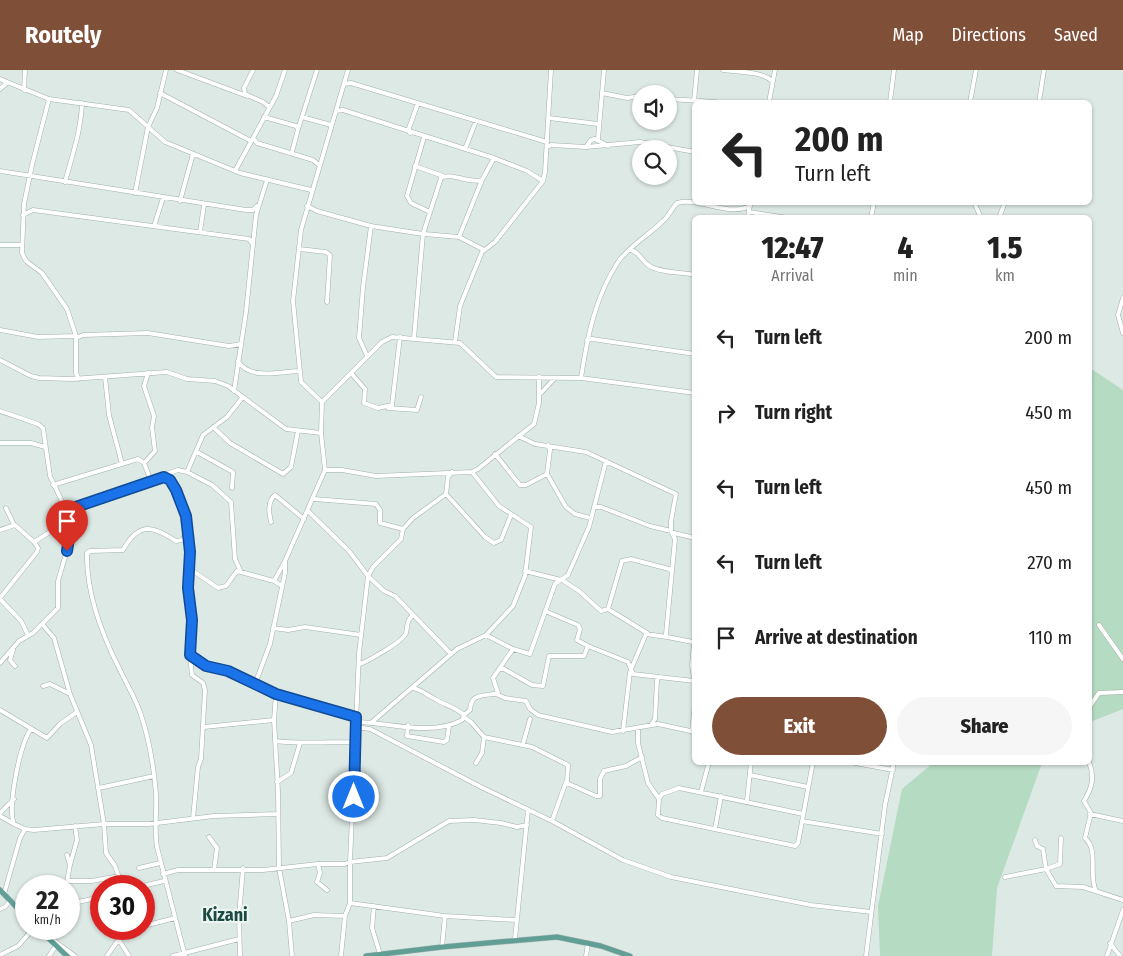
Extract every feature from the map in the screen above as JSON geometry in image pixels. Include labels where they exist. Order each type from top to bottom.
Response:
[{"type":"main road","points":[[2,892],[15,906]]},
{"type":"main road","points":[[366,956],[557,937],[588,943],[630,956]]},
{"type":"main road","points":[[51,940],[67,956]]},
{"type":"street","points":[[24,90],[25,70]]},
{"type":"street","points":[[135,193],[148,127],[157,108],[166,70]]},
{"type":"street","points":[[177,70],[263,102],[269,108]]},
{"type":"street","points":[[247,96],[244,88],[253,70]]},
{"type":"street","points":[[235,171],[269,108],[285,70]]},
{"type":"street","points":[[292,152],[317,70]]},
{"type":"street","points":[[322,402],[304,387],[300,371],[293,302],[299,249],[307,206],[348,70]]},
{"type":"street","points":[[455,342],[460,306],[484,250],[495,242],[542,181],[547,147],[551,70]]},
{"type":"street","points":[[598,139],[604,70]]},
{"type":"street","points":[[694,100],[697,70]]},
{"type":"street","points":[[723,70],[763,76],[772,81]]},
{"type":"street","points":[[769,100],[775,70]]},
{"type":"street","points":[[890,100],[894,70]]},
{"type":"street","points":[[970,100],[976,70]]},
{"type":"street","points":[[1039,100],[1044,70]]},
{"type":"street","points":[[0,79],[49,99],[129,110],[165,142],[235,171],[311,190]]},
{"type":"street","points":[[0,89],[7,83]]},
{"type":"street","points":[[344,84],[351,83],[547,142]]},
{"type":"street","points":[[160,93],[257,143],[292,152],[313,160],[319,165]]},
{"type":"street","points":[[602,93],[632,97]]},
{"type":"street","points":[[49,99],[30,176],[23,215],[21,245],[23,257],[42,273],[67,309],[76,337],[76,373],[79,378]]},
{"type":"street","points":[[677,100],[692,101]]},
{"type":"street","points":[[65,182],[76,137],[81,128],[82,103]]},
{"type":"street","points":[[410,133],[409,128],[418,103]]},
{"type":"street","points":[[336,111],[343,110],[410,133],[494,158],[527,170],[542,181]]},
{"type":"street","points":[[264,117],[294,125],[298,128]]},
{"type":"street","points":[[302,117],[332,126]]},
{"type":"street","points":[[549,118],[598,124]]},
{"type":"street","points":[[465,149],[476,121]]},
{"type":"street","points":[[424,137],[407,196],[411,204],[430,212]]},
{"type":"street","points":[[586,147],[591,140],[598,139],[608,146]]},
{"type":"street","points":[[547,147],[551,144],[586,147],[640,142],[692,151]]},
{"type":"street","points":[[180,200],[193,154]]},
{"type":"street","points":[[487,156],[489,162]]},
{"type":"street","points":[[459,237],[489,162],[494,158]]},
{"type":"street","points":[[415,166],[443,176],[473,182],[482,180]]},
{"type":"street","points":[[0,171],[204,205],[252,210],[257,206]]},
{"type":"street","points":[[414,338],[423,234],[439,181],[443,176]]},
{"type":"street","points":[[234,392],[242,344],[251,238],[257,206],[267,180]]},
{"type":"street","points":[[154,226],[163,198]]},
{"type":"street","points":[[581,378],[587,340],[596,309],[618,262],[665,220],[677,203],[692,204]]},
{"type":"street","points":[[200,232],[204,205]]},
{"type":"street","points":[[699,205],[744,209],[749,205]]},
{"type":"street","points":[[307,206],[317,211],[371,226],[459,237],[484,250]]},
{"type":"street","points":[[744,209],[748,214]]},
{"type":"street","points":[[23,215],[25,212],[33,210],[251,238]]},
{"type":"street","points":[[252,210],[256,215]]},
{"type":"street","points":[[367,356],[359,338],[371,226]]},
{"type":"street","points":[[0,245],[21,245]]},
{"type":"street","points":[[299,249],[326,252],[330,255],[327,302]]},
{"type":"street","points":[[631,250],[653,267],[692,274]]},
{"type":"street","points":[[1123,298],[1118,314],[1123,333]]},
{"type":"street","points":[[0,330],[38,337],[148,333],[229,346],[242,344]]},
{"type":"street","points":[[388,408],[394,402],[400,337]]},
{"type":"street","points":[[274,582],[314,499],[325,470],[321,433],[322,402],[386,339],[400,337],[455,342],[464,346],[496,377],[581,378],[692,393]]},
{"type":"street","points":[[587,340],[592,339],[692,354]]},
{"type":"street","points":[[0,360],[31,376],[72,379],[167,372],[187,379],[215,380],[286,429],[321,433]]},
{"type":"street","points":[[238,361],[242,366],[257,374],[300,371]]},
{"type":"street","points":[[144,463],[155,451],[152,428],[154,416],[144,386],[148,372]]},
{"type":"street","points":[[72,379],[76,373]]},
{"type":"street","points":[[351,373],[364,389],[364,403],[374,407],[417,410],[421,397]]},
{"type":"street","points":[[105,377],[109,415],[122,464]]},
{"type":"street","points":[[325,470],[342,470],[376,476],[472,472],[534,424],[539,396],[539,377]]},
{"type":"street","points":[[539,396],[555,378]]},
{"type":"street","points":[[190,472],[203,435],[227,417],[242,398]]},
{"type":"street","points":[[0,411],[42,426],[53,485],[68,514],[70,540],[58,581],[58,608],[42,624],[19,641],[0,663]]},
{"type":"street","points":[[213,427],[230,443],[283,474],[291,467],[298,431]]},
{"type":"street","points":[[518,436],[534,444],[586,452],[676,494],[667,637]]},
{"type":"street","points":[[1,444],[30,443],[46,447]]},
{"type":"street","points":[[548,445],[550,450],[547,474],[570,511],[590,518]]},
{"type":"street","points":[[197,452],[233,472],[232,488]]},
{"type":"street","points":[[495,454],[520,485],[526,485],[547,474]]},
{"type":"street","points":[[53,485],[138,459],[144,463],[151,481]]},
{"type":"street","points":[[486,635],[513,649],[530,654],[556,584],[568,575],[574,562],[594,507],[606,461]]},
{"type":"street","points":[[34,542],[53,530],[68,514],[70,509],[164,477],[178,470],[190,472],[212,486],[231,502],[236,563],[234,572],[226,586],[221,588],[189,568]]},
{"type":"street","points":[[341,956],[345,916],[350,903],[350,862],[354,811],[354,742],[361,635],[368,576],[373,568],[401,539],[400,536],[403,529],[420,512],[446,494],[448,477],[452,472]]},
{"type":"street","points":[[370,730],[375,722],[451,654],[486,635],[516,601],[525,571],[532,529],[527,523],[499,506],[472,472]]},
{"type":"street","points":[[170,473],[170,480],[183,509],[187,526],[188,588],[192,620],[190,655],[192,675],[203,683],[205,690],[204,727],[193,818]]},
{"type":"street","points":[[164,477],[170,480]]},
{"type":"street","points":[[446,494],[486,537],[494,543],[500,542],[511,515]]},
{"type":"street","points":[[271,522],[270,500],[275,495],[304,518]]},
{"type":"street","points":[[314,499],[376,504],[380,510],[380,524],[403,529]]},
{"type":"street","points":[[594,507],[601,507],[650,526],[692,537]]},
{"type":"street","points":[[6,508],[14,525],[34,542],[38,548],[37,552],[0,599],[21,621],[28,635]]},
{"type":"street","points":[[308,511],[349,550],[368,576],[384,591],[394,595],[451,654]]},
{"type":"street","points":[[0,530],[14,525]]},
{"type":"street","points":[[185,955],[162,874],[154,823],[156,806],[154,776],[141,714],[103,632],[89,578],[86,553],[90,551],[123,550],[134,534],[146,528],[168,534],[175,541],[181,540],[187,526]]},
{"type":"street","points":[[392,527],[400,536]]},
{"type":"street","points":[[608,609],[616,576],[624,560],[630,559],[671,570]]},
{"type":"street","points":[[255,684],[273,628],[285,561]]},
{"type":"street","points":[[236,563],[242,572]]},
{"type":"street","points":[[525,571],[561,580],[579,590],[601,611],[608,609],[648,633],[692,642]]},
{"type":"street","points":[[234,572],[242,572],[282,586]]},
{"type":"street","points":[[545,611],[578,625],[580,629],[577,640],[628,662],[631,670]]},
{"type":"street","points":[[360,664],[397,642],[406,633],[409,618],[413,615]]},
{"type":"street","points":[[42,624],[54,638],[70,694],[93,752],[104,824],[106,853],[117,875]]},
{"type":"street","points":[[1098,625],[1123,659]]},
{"type":"street","points":[[273,628],[288,630],[305,627],[361,635]]},
{"type":"street","points":[[623,731],[631,670],[644,637],[648,633]]},
{"type":"street","points":[[498,669],[504,669],[532,686],[543,686],[550,656],[584,656],[588,646]]},
{"type":"street","points":[[14,648],[10,660],[15,666]]},
{"type":"street","points":[[496,694],[498,692],[493,678],[513,649]]},
{"type":"street","points":[[190,655],[206,666],[228,671],[276,694],[356,722],[552,821],[623,860],[671,877],[811,904],[872,912]]},
{"type":"street","points":[[631,670],[692,684]]},
{"type":"street","points":[[651,725],[655,719],[657,680],[659,677]]},
{"type":"street","points":[[43,686],[50,684],[70,694]]},
{"type":"street","points":[[413,688],[424,691],[437,701],[446,703],[471,722],[484,737],[523,744],[568,765],[566,782],[552,821]]},
{"type":"street","points":[[1092,704],[1102,692],[1123,692]]},
{"type":"street","points":[[276,694],[274,720],[279,868],[289,921],[292,956]]},
{"type":"street","points":[[356,722],[435,728],[449,726],[470,710],[470,702],[473,698],[496,694],[526,701],[533,712],[545,717],[612,732],[658,724],[692,732]]},
{"type":"street","points":[[0,710],[47,738],[60,724],[77,712]]},
{"type":"street","points":[[523,744],[530,718]]},
{"type":"street","points":[[655,719],[658,724]]},
{"type":"street","points":[[204,727],[274,720]]},
{"type":"street","points":[[408,726],[407,736],[444,742],[447,740],[449,726]]},
{"type":"street","points":[[638,728],[636,736],[648,783],[659,799]]},
{"type":"street","points":[[14,824],[14,799],[19,758],[24,738],[30,729]]},
{"type":"street","points":[[476,763],[482,753],[484,737]]},
{"type":"street","points":[[275,741],[300,744],[313,741],[354,742]]},
{"type":"street","points":[[277,782],[291,773],[300,744]]},
{"type":"street","points":[[566,782],[600,796],[602,773],[626,766],[642,757]]},
{"type":"street","points":[[703,791],[708,765]]},
{"type":"street","points":[[747,801],[751,765]]},
{"type":"street","points":[[662,794],[659,799],[658,815],[662,818],[795,846],[798,844],[812,765]]},
{"type":"street","points":[[866,765],[893,770]]},
{"type":"street","points":[[866,956],[885,805],[894,765]]},
{"type":"street","points":[[1090,765],[1094,774],[1092,787],[1084,803],[1090,814],[1085,838],[1091,844],[1093,885],[1096,891]]},
{"type":"street","points":[[750,775],[808,787]]},
{"type":"street","points":[[99,788],[154,776]]},
{"type":"street","points":[[655,793],[662,794],[676,788],[703,791],[803,814]]},
{"type":"street","points":[[714,829],[721,796]]},
{"type":"street","points":[[14,799],[0,814],[25,829],[154,823],[262,813],[277,814]]},
{"type":"street","points":[[515,940],[528,810]]},
{"type":"street","points":[[1090,814],[1123,821]]},
{"type":"street","points":[[162,874],[178,870],[279,868],[318,864],[345,864],[387,858],[449,821],[502,822],[518,827],[527,825]]},
{"type":"street","points":[[802,821],[882,834]]},
{"type":"street","points":[[68,875],[78,835],[75,826]]},
{"type":"street","points":[[2,892],[20,838],[25,829]]},
{"type":"street","points":[[209,837],[217,848],[214,870]]},
{"type":"street","points":[[1006,878],[1060,864],[1061,838]]},
{"type":"street","points":[[1035,840],[1037,846],[1043,849],[1046,869],[1056,886],[1083,886],[1123,900]]},
{"type":"street","points":[[67,855],[70,865]]},
{"type":"street","points":[[139,868],[160,862]]},
{"type":"street","points":[[318,864],[320,873],[317,882],[327,890]]},
{"type":"street","points":[[345,864],[350,868]]},
{"type":"street","points":[[240,956],[239,939],[244,868]]},
{"type":"street","points":[[155,884],[164,882]]},
{"type":"street","points":[[0,909],[5,908],[10,901]]},
{"type":"street","points":[[350,903],[445,916],[516,920]]},
{"type":"street","points":[[374,906],[372,928],[380,954]]},
{"type":"street","points":[[1106,956],[1123,910]]},
{"type":"street","points":[[289,921],[314,915],[345,916]]},
{"type":"street","points":[[442,947],[445,916]]},
{"type":"street","points":[[155,923],[175,918]]},
{"type":"street","points":[[1117,927],[1123,928]]},
{"type":"street","points":[[173,956],[185,955],[239,939]]},
{"type":"street","points":[[0,955],[18,946],[23,940]]},
{"type":"street","points":[[52,940],[75,956]]},
{"type":"street","points":[[108,956],[118,940],[129,956]]},
{"type":"street","points":[[586,956],[588,943]]},
{"type":"street","points":[[1110,943],[1120,956]]},
{"type":"street","points":[[49,956],[56,946]]},
{"type":"green space","points":[[1092,369],[1123,390],[1123,709],[1092,721]]},
{"type":"green space","points":[[931,765],[1041,765],[997,888],[992,956],[880,956],[878,906],[902,789]]},
{"type":"district","name":"Kizani","points":[[225,915]]},
{"type":"route","points":[[67,551],[70,540],[68,512],[70,509],[120,490],[164,477],[168,478],[176,490],[186,516],[190,552],[188,588],[192,620],[190,655],[206,666],[228,671],[276,694],[356,717],[354,797]]}]
